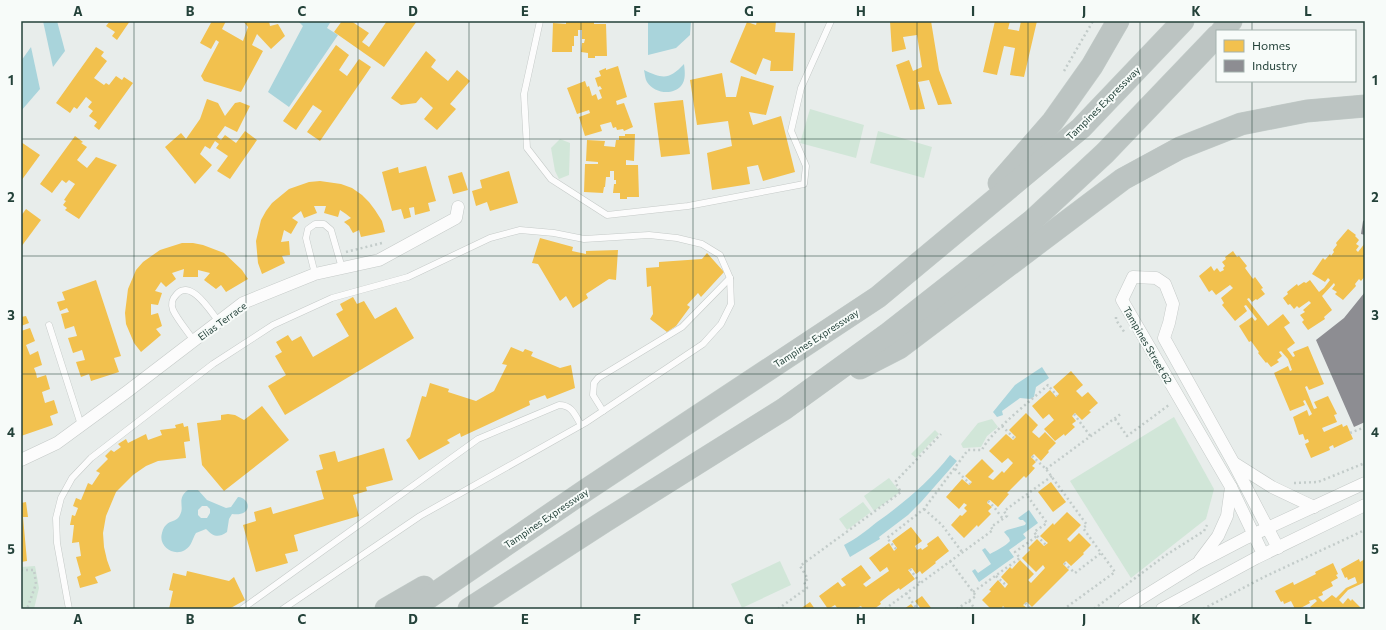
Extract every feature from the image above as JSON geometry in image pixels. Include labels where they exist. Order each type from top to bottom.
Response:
[{"type":"highway","points":[[971,220],[979,202],[1001,181],[1052,121],[1092,66],[1118,21]]},
{"type":"highway","name":"Tampines Expressway","points":[[412,609],[586,490],[878,297],[1081,128],[1183,21]]},
{"type":"highway","points":[[1223,30],[1231,21]]},
{"type":"highway","points":[[469,609],[605,521],[784,409],[889,333],[1034,220],[1105,153],[1216,37]]},
{"type":"highway","points":[[784,409],[899,348],[1123,179],[1180,148],[1241,124],[1307,111],[1365,106]]},
{"type":"highway","points":[[386,609],[586,490]]},
{"type":"street","name":"Elias Terrace","points":[[21,460],[57,443],[243,303],[315,274],[379,260],[456,218],[458,207]]},
{"type":"street","name":"Tampines Street 62","points":[[1264,554],[1231,487],[1122,300],[1134,277],[1156,278],[1165,284],[1173,304],[1164,338],[1233,462],[1278,548]]},
{"type":"street","points":[[1167,378],[1180,368]]},
{"type":"street","points":[[1233,462],[1272,487],[1314,507]]},
{"type":"street","points":[[1124,609],[1198,563],[1254,534],[1365,483]]},
{"type":"street","points":[[1198,563],[1218,536],[1227,516],[1231,487]]},
{"type":"street","points":[[1162,609],[1264,554],[1365,505]]},
{"type":"lane","points":[[540,21],[524,94],[527,148],[551,180],[607,215],[688,206],[804,184],[806,166],[791,131],[801,88],[831,21]]},
{"type":"lane","points":[[315,274],[306,238],[308,229],[315,224],[324,224],[331,230],[342,268]]},
{"type":"lane","points":[[69,609],[57,543],[56,518],[61,498],[72,478],[91,458],[213,364],[273,325],[332,298],[408,277],[490,238],[520,230],[554,233],[584,239],[649,235],[677,238],[702,244],[720,255],[730,278],[731,304],[721,324],[702,344],[581,425],[420,516],[283,609]]},
{"type":"lane","points":[[603,411],[593,395],[594,383],[598,378],[682,328],[730,278]]},
{"type":"lane","points":[[194,341],[173,310],[173,300],[179,292],[188,290],[197,294],[219,322]]},
{"type":"lane","points":[[49,325],[82,425]]},
{"type":"lane","points":[[242,609],[478,439],[559,405],[566,405],[570,407],[581,425]]},
{"type":"path","points":[[1064,71],[1093,21]]},
{"type":"path","points":[[896,549],[888,538],[924,509],[968,450],[982,450],[984,444],[1002,426],[1048,385],[1057,396]]},
{"type":"path","points":[[1115,419],[1127,436],[1171,404]]},
{"type":"path","points":[[1074,414],[1091,436]]},
{"type":"path","points":[[1046,469],[1122,414]]},
{"type":"path","points":[[1002,426],[1014,438]]},
{"type":"path","points":[[1350,433],[1365,427]]},
{"type":"path","points":[[781,608],[807,588],[804,582],[808,579],[800,566],[902,492],[895,482],[941,434]]},
{"type":"path","points":[[1032,456],[1052,476],[1087,525],[1083,528],[1115,572],[1064,609]]},
{"type":"path","points":[[1293,483],[1318,482],[1365,463]]},
{"type":"path","points":[[955,469],[970,484]]},
{"type":"path","points":[[884,609],[993,530],[991,527],[1007,516],[1004,511],[1052,476]]},
{"type":"path","points":[[1026,494],[1047,523],[1034,532],[1046,545]]},
{"type":"path","points":[[988,501],[1003,519]]},
{"type":"path","points":[[924,509],[942,525],[962,552]]},
{"type":"path","points":[[1094,609],[1166,555],[1204,531],[1211,520]]},
{"type":"path","points":[[1203,609],[1266,576],[1365,530]]},
{"type":"path","points":[[973,592],[1020,558],[1015,552],[1037,536]]},
{"type":"path","points":[[1064,563],[1075,573],[1101,553]]},
{"type":"path","points":[[950,561],[976,596],[957,609]]},
{"type":"path","points":[[910,569],[920,583]]},
{"type":"path","points":[[21,570],[34,570],[36,584],[27,609]]},
{"type":"path","points":[[996,576],[1006,586]]},
{"type":"path","points":[[906,593],[917,609]]},
{"type":"path","points":[[969,601],[975,609]]},
{"type":"path","points":[[1025,603],[1031,609]]},
{"type":"green space","points":[[810,109],[864,125],[856,158],[800,143]]},
{"type":"green space","points":[[878,131],[932,147],[924,178],[870,163]]},
{"type":"green space","points":[[560,139],[570,143],[569,175],[559,179],[555,171],[551,148]]},
{"type":"green space","points":[[1174,417],[1214,489],[1206,519],[1131,578],[1070,481]]},
{"type":"green space","points":[[992,419],[998,427],[987,436],[981,447],[963,448],[961,444],[978,423]]},
{"type":"green space","points":[[935,430],[939,434],[916,458],[911,454]]},
{"type":"green space","points":[[889,478],[900,492],[874,511],[864,496]]},
{"type":"green space","points":[[863,502],[871,512],[847,530],[839,519]]},
{"type":"green space","points":[[780,561],[791,585],[742,608],[731,584]]},
{"type":"green space","points":[[35,566],[39,588],[34,609],[21,609],[21,567]]},
{"type":"water","points":[[43,21],[57,21],[65,51],[53,67]]},
{"type":"water","points":[[298,21],[331,21],[327,28],[338,35],[289,107],[268,92],[303,26]]},
{"type":"water","points":[[648,21],[691,21],[690,35],[676,48],[648,55]]},
{"type":"water","points":[[31,47],[40,89],[21,111],[21,61]]},
{"type":"water","points":[[684,64],[684,81],[681,86],[673,91],[658,91],[650,86],[646,81],[644,70],[656,75],[666,76],[674,73]]},
{"type":"water","points":[[1042,367],[1049,378],[1036,387],[1034,397],[1030,399],[1020,398],[1002,411],[1003,415],[997,417],[993,412],[1015,385]]},
{"type":"water","points":[[950,455],[957,461],[921,502],[908,515],[879,537],[880,539],[850,557],[844,545],[853,540],[907,499],[934,474]]},
{"type":"water","points":[[188,490],[198,490],[207,500],[226,508],[231,507],[238,497],[246,500],[248,507],[244,513],[232,514],[229,519],[227,532],[216,536],[211,534],[206,529],[196,533],[191,544],[185,550],[180,552],[171,551],[164,546],[162,542],[162,533],[168,523],[176,520],[180,515],[182,509],[182,496]],"holes":[[[202,506],[207,506],[210,509],[210,513],[207,518],[201,518],[198,515],[198,510]]]},
{"type":"water","points":[[1029,510],[1038,523],[1023,534],[1026,538],[1009,550],[1014,557],[979,582],[972,571],[975,569],[978,573],[991,564],[982,550],[985,548],[990,554],[1008,543],[1010,541],[1009,538],[1004,532],[1025,525],[1026,523],[1023,520],[1018,518]]},
{"type":"building: Homes","points":[[110,21],[130,21],[117,40],[112,36],[115,32],[106,26]]},
{"type":"building: Homes","points":[[212,21],[226,21],[222,29],[243,41],[248,27],[243,21],[269,21],[270,26],[278,24],[285,36],[271,49],[257,34],[252,45],[263,51],[241,92],[204,81],[201,76],[219,42],[216,40],[211,49],[200,43]]},
{"type":"building: Homes","points":[[342,21],[351,21],[369,33],[362,42],[369,47],[387,21],[417,21],[384,67],[334,32]]},
{"type":"building: Homes","points":[[566,21],[594,21],[594,24],[606,24],[607,56],[595,56],[595,58],[588,58],[588,53],[581,52],[582,43],[584,43],[585,39],[582,39],[582,30],[578,30],[578,36],[574,36],[574,46],[572,46],[572,52],[552,52],[553,23],[566,24]]},
{"type":"building: Homes","points":[[757,21],[776,21],[775,32],[795,33],[793,71],[770,71],[771,61],[763,58],[756,75],[730,62],[747,22],[756,25]]},
{"type":"building: Homes","points":[[890,21],[931,21],[939,70],[952,104],[938,105],[929,80],[918,82],[925,109],[910,110],[896,65],[909,60],[913,71],[922,67],[917,35],[903,37],[906,49],[892,52]]},
{"type":"building: Homes","points":[[995,21],[1010,21],[1008,29],[1019,31],[1021,21],[1037,21],[1024,77],[1010,75],[1015,48],[1004,46],[997,75],[983,72]]},
{"type":"building: Homes","points":[[336,45],[349,55],[339,70],[347,76],[359,59],[371,67],[320,141],[307,132],[322,111],[313,105],[296,130],[283,121]]},
{"type":"building: Homes","points":[[96,47],[104,52],[101,56],[107,61],[94,78],[104,85],[106,83],[109,85],[116,76],[122,80],[124,77],[133,83],[99,130],[94,126],[97,122],[89,116],[93,111],[88,107],[92,102],[86,97],[77,109],[74,107],[70,113],[56,103]]},
{"type":"building: Homes","points":[[426,51],[436,60],[431,67],[448,81],[457,70],[470,81],[450,104],[456,109],[437,130],[424,119],[433,108],[421,97],[416,103],[401,105],[391,98]]},
{"type":"building: Homes","points":[[618,66],[627,97],[616,101],[617,105],[624,103],[633,127],[624,131],[623,129],[617,130],[616,127],[613,128],[611,122],[600,125],[602,131],[585,136],[579,117],[590,113],[589,110],[577,114],[567,88],[585,81],[587,87],[589,86],[592,96],[596,94],[598,100],[602,98],[599,90],[602,89],[600,86],[598,87],[595,78],[601,76],[599,71]]},
{"type":"building: Homes","points":[[722,73],[726,97],[736,97],[741,76],[774,86],[766,115],[749,112],[753,125],[781,116],[795,172],[763,181],[758,165],[747,167],[750,184],[712,190],[707,153],[732,146],[728,121],[697,125],[690,80]]},
{"type":"building: Homes","points":[[207,99],[218,103],[225,116],[235,103],[240,102],[250,106],[237,132],[225,126],[217,137],[221,140],[225,135],[236,143],[245,131],[257,140],[230,179],[217,171],[228,156],[216,148],[219,144],[215,141],[210,149],[205,146],[200,154],[212,165],[195,184],[165,147],[181,133],[186,139],[200,119]]},
{"type":"building: Homes","points":[[683,100],[690,154],[661,157],[654,103]]},
{"type":"building: Homes","points":[[625,134],[635,134],[634,161],[626,160],[626,165],[638,165],[639,197],[627,197],[627,199],[620,199],[620,193],[613,193],[614,184],[616,184],[616,180],[614,180],[614,171],[610,171],[610,177],[606,177],[603,193],[584,192],[585,164],[598,164],[598,162],[586,161],[587,140],[605,141],[604,146],[615,147],[616,140],[619,140],[619,136],[625,136]]},
{"type":"building: Homes","points":[[75,136],[87,147],[77,160],[87,168],[96,157],[117,165],[79,219],[65,210],[67,208],[63,205],[66,201],[64,200],[75,184],[69,180],[66,183],[62,180],[52,193],[40,184]]},
{"type":"building: Homes","points":[[21,142],[40,155],[21,181]]},
{"type":"building: Homes","points":[[426,166],[436,201],[428,203],[430,211],[415,215],[414,207],[409,208],[411,217],[404,219],[401,209],[392,211],[382,172],[398,167],[399,173]]},
{"type":"building: Homes","points":[[509,171],[518,203],[490,211],[487,202],[476,206],[472,191],[482,188],[480,180]]},
{"type":"building: Homes","points":[[462,172],[468,190],[453,194],[448,176]]},
{"type":"building: Homes","points":[[320,181],[341,184],[352,188],[362,195],[369,202],[382,221],[385,232],[361,237],[359,230],[353,233],[349,226],[344,222],[351,218],[340,210],[338,217],[324,213],[326,206],[314,206],[317,213],[304,218],[301,211],[292,218],[298,222],[291,234],[284,230],[281,242],[289,241],[290,255],[282,256],[285,263],[262,274],[258,263],[256,241],[261,220],[266,211],[272,203],[289,189],[309,182]]},
{"type":"building: Homes","points":[[26,209],[41,220],[21,247],[21,216]]},
{"type":"building: Homes","points":[[1348,229],[1356,235],[1355,236],[1359,240],[1356,244],[1359,246],[1356,250],[1358,252],[1365,243],[1365,276],[1361,281],[1359,279],[1355,284],[1356,286],[1343,300],[1335,294],[1337,292],[1332,289],[1335,285],[1334,283],[1322,296],[1332,310],[1324,317],[1325,319],[1308,330],[1302,322],[1304,320],[1300,315],[1305,312],[1303,310],[1311,303],[1309,301],[1299,308],[1297,306],[1294,309],[1290,304],[1288,305],[1283,298],[1288,294],[1287,292],[1297,284],[1298,286],[1310,280],[1319,292],[1324,288],[1330,280],[1328,278],[1325,282],[1312,274],[1323,258],[1325,260],[1330,254],[1331,256],[1337,245],[1336,243]]},
{"type":"building: Homes","points":[[540,238],[573,247],[572,251],[586,254],[586,251],[618,250],[616,280],[609,279],[586,294],[588,298],[573,308],[566,296],[560,301],[538,264],[532,263]]},
{"type":"building: Homes","points":[[182,243],[203,245],[224,253],[242,270],[248,279],[226,292],[221,285],[216,289],[204,280],[210,273],[198,270],[198,277],[183,277],[184,269],[172,273],[176,279],[166,287],[161,282],[155,291],[162,293],[158,305],[151,304],[151,315],[158,313],[162,326],[156,329],[161,335],[141,352],[134,343],[126,324],[125,313],[128,289],[136,270],[143,262],[160,250]]},
{"type":"building: Homes","points":[[1233,251],[1247,266],[1245,268],[1253,279],[1255,277],[1263,288],[1261,289],[1265,294],[1257,300],[1256,299],[1252,302],[1249,298],[1247,299],[1268,326],[1283,314],[1290,323],[1284,327],[1295,343],[1287,349],[1293,357],[1295,356],[1293,352],[1308,346],[1324,384],[1309,390],[1307,386],[1305,387],[1314,409],[1317,408],[1314,402],[1328,396],[1337,414],[1334,415],[1337,422],[1322,428],[1324,432],[1342,424],[1343,427],[1347,425],[1353,439],[1334,448],[1333,445],[1329,447],[1330,450],[1311,458],[1305,444],[1309,442],[1308,439],[1305,440],[1303,434],[1299,435],[1293,417],[1307,410],[1309,416],[1312,414],[1305,400],[1303,401],[1305,405],[1290,411],[1274,373],[1288,366],[1290,371],[1292,370],[1288,359],[1281,351],[1279,352],[1282,356],[1277,360],[1279,362],[1271,367],[1267,362],[1266,363],[1251,341],[1249,342],[1239,326],[1252,317],[1255,321],[1257,319],[1246,305],[1244,306],[1247,311],[1235,321],[1222,305],[1224,303],[1221,298],[1233,288],[1230,285],[1216,295],[1212,290],[1209,292],[1199,276],[1211,266],[1214,271],[1217,268],[1220,272],[1224,270],[1223,268],[1225,266],[1222,262],[1226,259],[1225,257]]},
{"type":"building: Homes","points":[[707,253],[724,272],[701,297],[698,293],[687,305],[690,307],[676,326],[667,332],[650,319],[653,314],[651,286],[647,287],[646,268],[659,267],[659,262],[702,259]]},
{"type":"building: Homes","points":[[96,280],[121,356],[114,358],[119,372],[91,381],[89,374],[81,377],[76,362],[85,360],[82,350],[73,353],[68,338],[77,336],[74,326],[65,329],[61,314],[69,312],[67,308],[60,311],[57,302],[65,300],[62,292]]},
{"type":"building: Homes","points":[[353,297],[357,304],[364,301],[375,319],[396,307],[414,338],[285,415],[268,386],[286,375],[275,356],[282,352],[276,342],[288,335],[292,341],[301,336],[313,357],[349,336],[336,314],[343,310],[340,304]]},
{"type":"building: Homes","points":[[26,316],[29,323],[21,326],[21,317]]},
{"type":"building: Homes","points":[[30,328],[35,341],[26,345],[30,355],[38,351],[42,365],[34,368],[37,378],[46,375],[50,389],[42,392],[45,403],[54,400],[58,413],[50,416],[53,425],[21,436],[21,331]]},
{"type":"building: Homes","points":[[511,347],[523,352],[525,349],[533,352],[531,356],[560,368],[571,365],[575,388],[547,399],[545,395],[529,401],[530,405],[461,437],[460,433],[447,440],[450,443],[419,460],[406,440],[410,437],[422,396],[426,397],[430,383],[449,389],[448,392],[476,401],[494,391],[507,365],[502,364]]},
{"type":"building: Homes","points":[[1071,371],[1083,385],[1076,391],[1082,397],[1088,392],[1098,403],[1082,420],[1075,413],[1072,416],[1076,421],[1072,424],[1075,427],[1065,436],[1064,434],[1055,441],[1044,429],[1054,420],[1049,414],[1043,419],[1032,406],[1050,390],[1056,397],[1059,394],[1053,387]]},
{"type":"building: Homes","points":[[262,406],[289,440],[224,491],[202,465],[197,423],[221,420],[221,415],[228,414],[235,415],[244,420]]},
{"type":"building: Homes","points":[[1026,413],[1038,425],[1032,432],[1039,438],[1045,432],[1056,443],[1041,461],[1034,454],[1031,457],[1036,462],[1032,466],[1035,468],[1026,478],[1024,476],[1007,493],[1009,494],[998,507],[990,500],[988,501],[987,503],[992,507],[988,511],[991,514],[964,538],[951,525],[960,515],[962,516],[967,511],[964,508],[967,505],[964,503],[959,509],[946,497],[962,479],[969,485],[972,482],[965,476],[982,459],[994,471],[988,477],[993,480],[1002,471],[1004,473],[1013,463],[1008,458],[1002,463],[989,451],[1006,434],[1013,440],[1016,437],[1009,430]]},
{"type":"building: Homes","points":[[183,423],[184,427],[188,426],[190,441],[184,442],[186,458],[158,461],[146,466],[133,475],[116,492],[106,516],[103,533],[104,547],[111,571],[95,577],[98,583],[80,588],[77,577],[81,575],[76,557],[81,556],[79,542],[72,543],[74,525],[70,525],[72,515],[75,516],[78,508],[73,506],[76,498],[81,500],[88,483],[92,485],[100,473],[96,471],[108,459],[105,456],[111,450],[114,452],[121,447],[118,444],[126,439],[128,443],[146,434],[148,440],[162,435],[160,430],[176,428],[175,425]]},
{"type":"building: Homes","points":[[384,448],[393,480],[366,487],[367,491],[353,495],[359,516],[294,535],[298,551],[285,554],[288,563],[256,572],[243,525],[256,521],[254,512],[271,507],[273,514],[324,499],[316,471],[323,469],[319,455],[335,451],[338,462]]},
{"type":"building: Homes","points":[[1051,482],[1066,502],[1053,512],[1038,492]]},
{"type":"building: Homes","points":[[26,502],[28,517],[23,517],[27,561],[21,562],[21,503]]},
{"type":"building: Homes","points":[[1067,512],[1081,525],[1067,539],[1070,542],[1079,533],[1091,545],[1083,553],[1084,554],[1071,566],[1066,561],[1063,564],[1069,570],[1032,607],[1027,602],[1023,605],[1028,609],[1006,609],[1003,606],[1001,609],[991,609],[982,600],[991,591],[989,590],[998,580],[1005,588],[1008,584],[1001,577],[1010,567],[1012,569],[1020,560],[1034,574],[1028,580],[1031,583],[1045,568],[1043,565],[1036,572],[1022,558],[1030,550],[1028,548],[1037,539],[1044,546],[1048,543],[1040,536]]},
{"type":"building: Homes","points":[[911,527],[922,541],[915,546],[917,550],[921,548],[922,550],[928,546],[927,544],[938,536],[949,551],[922,574],[920,571],[916,574],[912,568],[908,570],[915,579],[900,590],[899,588],[889,595],[874,609],[863,609],[861,606],[857,608],[858,609],[838,609],[835,605],[828,609],[819,596],[838,582],[842,587],[846,585],[841,579],[861,565],[871,578],[863,584],[866,587],[889,571],[887,567],[880,572],[869,558],[889,543],[894,551],[897,548],[892,541]]},
{"type":"building: Homes","points":[[1359,559],[1360,562],[1365,559],[1365,582],[1348,590],[1339,600],[1343,604],[1348,598],[1351,601],[1352,599],[1361,608],[1359,609],[1312,609],[1310,607],[1317,601],[1315,599],[1309,601],[1310,603],[1299,609],[1295,609],[1291,601],[1284,604],[1283,601],[1281,602],[1275,591],[1293,582],[1294,585],[1316,574],[1315,572],[1333,563],[1338,574],[1336,575],[1338,578],[1331,582],[1333,586],[1322,592],[1323,595],[1318,597],[1323,602],[1332,595],[1336,598],[1346,588],[1357,583],[1355,577],[1348,580],[1347,577],[1345,578],[1341,569]]},
{"type":"building: Homes","points":[[187,571],[229,581],[234,577],[245,600],[229,609],[169,609],[173,591],[169,590],[173,573],[186,576]]},
{"type":"building: Homes","points":[[922,596],[932,609],[921,609],[915,601]]},
{"type":"building: Homes","points":[[810,602],[815,609],[800,609]]},
{"type":"building: Homes","points":[[911,604],[915,609],[904,609]]},
{"type":"building: Industry","points":[[1365,220],[1365,235],[1361,234],[1363,221]]},
{"type":"building: Industry","points":[[1365,292],[1365,422],[1354,427],[1316,340],[1344,318]]}]
